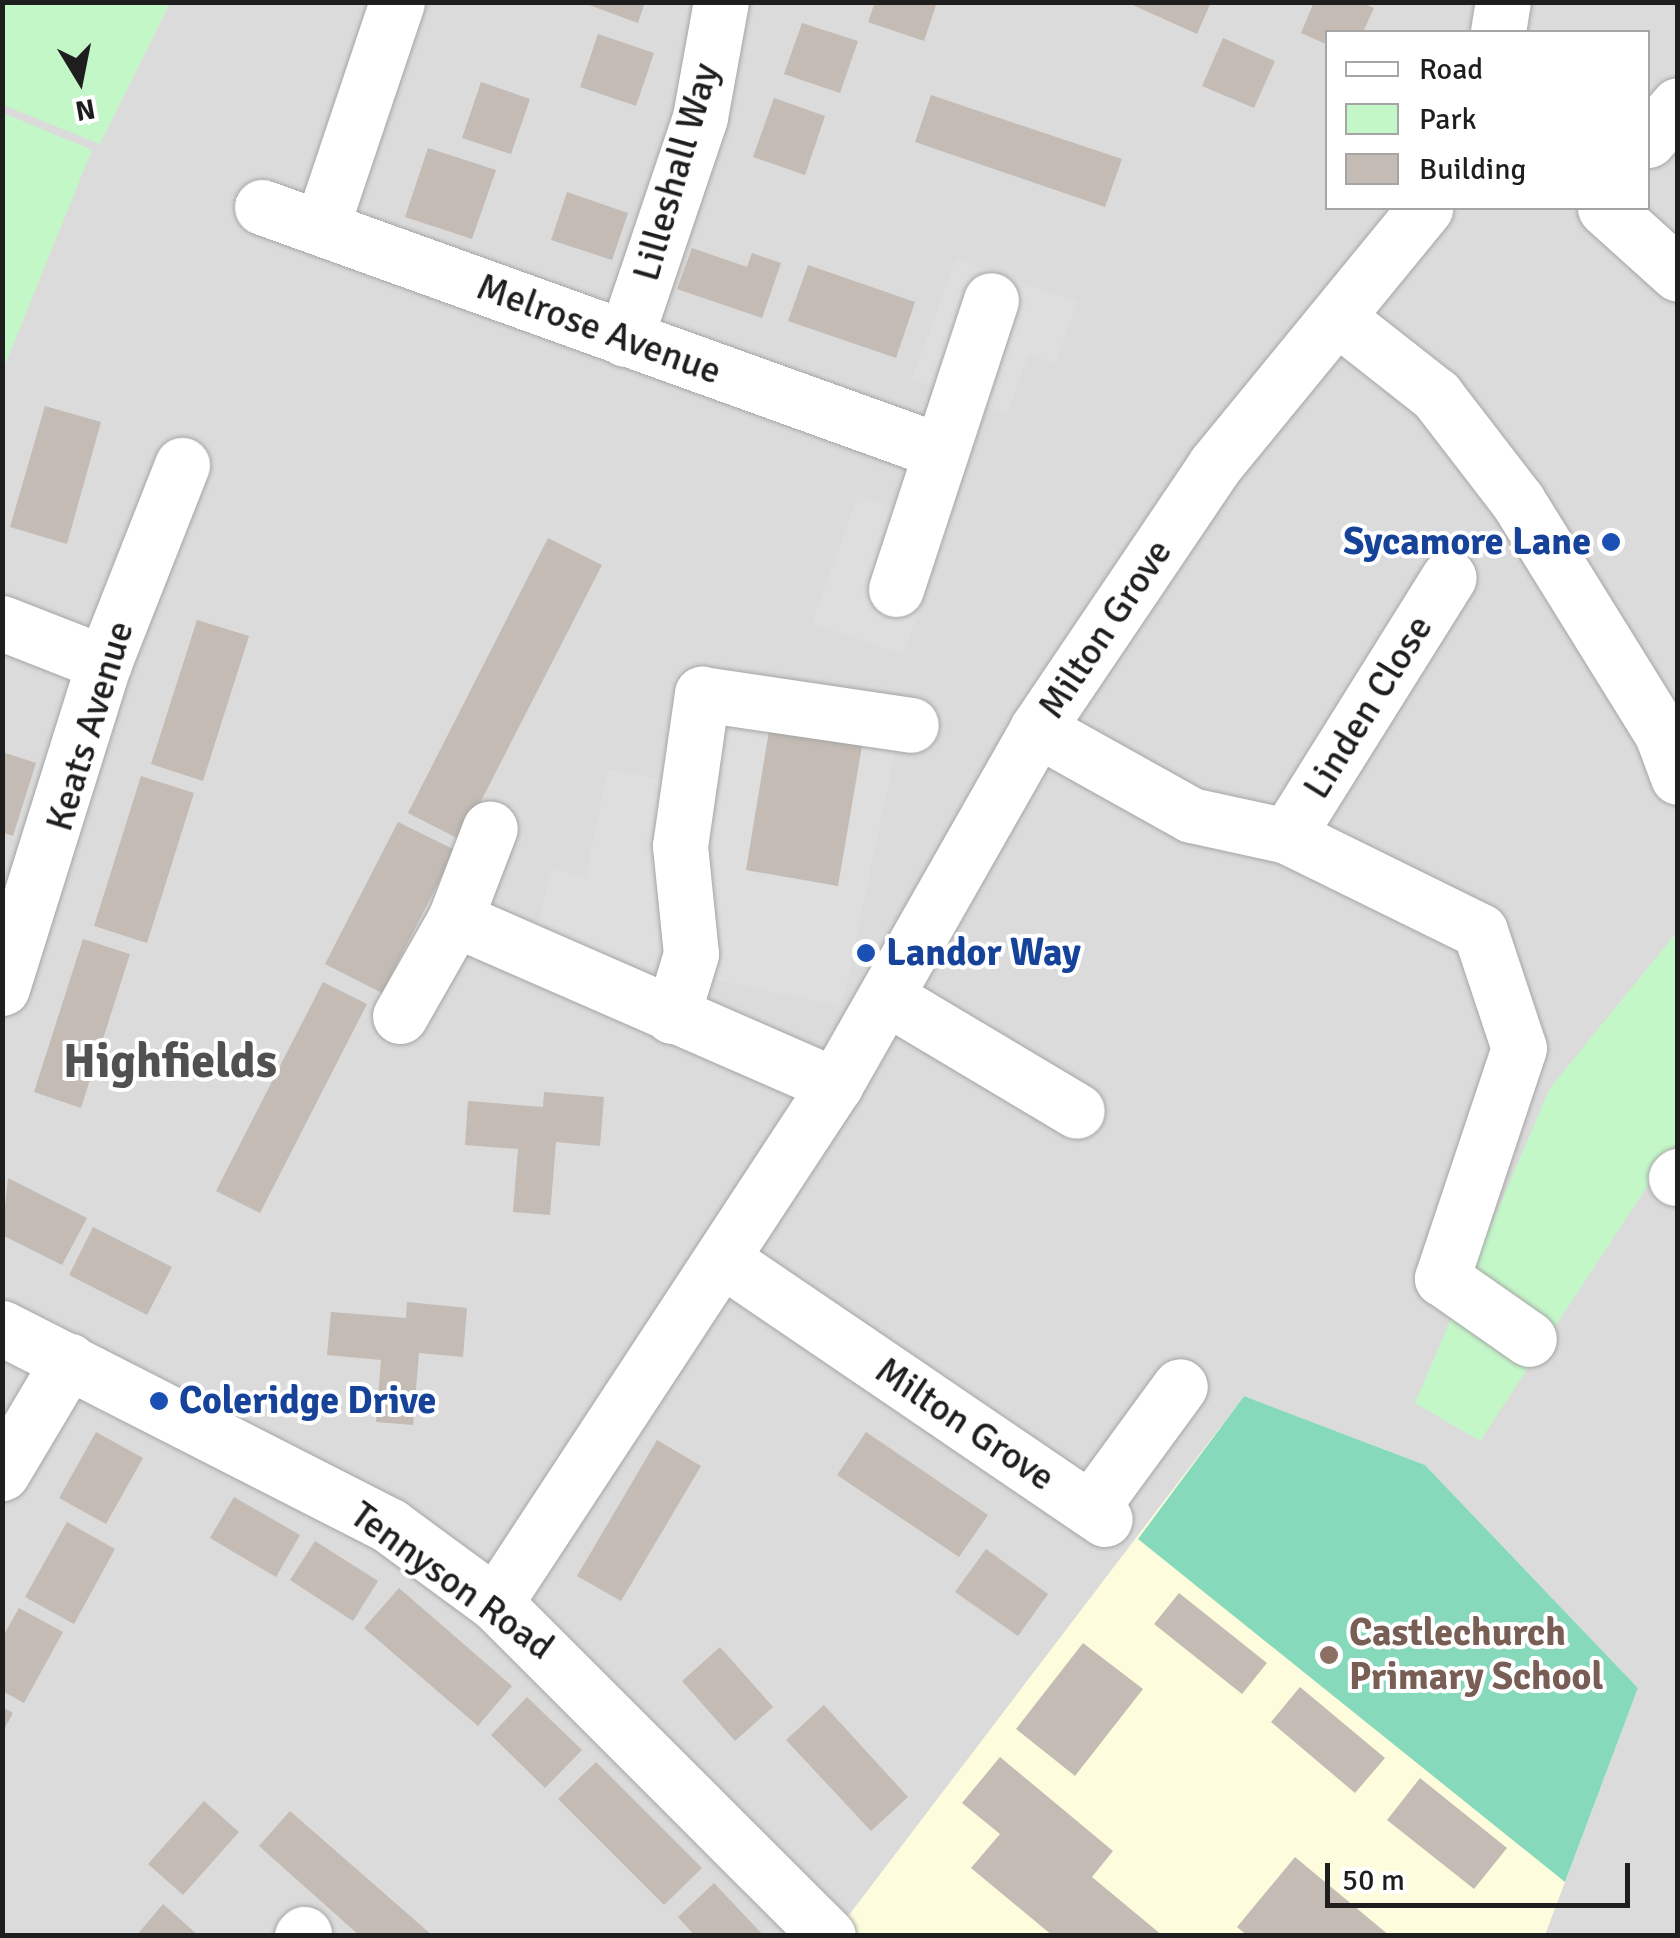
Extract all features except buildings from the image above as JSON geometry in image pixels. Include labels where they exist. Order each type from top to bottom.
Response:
[{"type":"street","points":[[320,228],[398,2]]},
{"type":"street","name":"Lilleshall Way","points":[[625,339],[700,117],[720,2]]},
{"type":"street","points":[[1498,30],[1503,2]]},
{"type":"street","points":[[1650,138],[1678,105]]},
{"type":"street","name":"Melrose Avenue","points":[[262,208],[937,450]]},
{"type":"street","name":"Milton Grove","points":[[495,1603],[597,1436],[725,1261],[836,1085],[1037,729],[1215,464],[1423,210]]},
{"type":"street","points":[[1607,210],[1678,274]]},
{"type":"street","points":[[896,589],[937,450],[992,300]]},
{"type":"street","points":[[1338,318],[1436,394],[1517,500],[1672,742]]},
{"type":"street","name":"Keats Avenue","points":[[2,988],[104,663],[182,465]]},
{"type":"street","name":"Linden Close","points":[[1288,836],[1449,577]]},
{"type":"street","points":[[2,622],[104,663]]},
{"type":"street","points":[[672,1016],[691,954],[680,846],[702,694],[910,725]]},
{"type":"street","points":[[1037,729],[1191,815],[1288,836],[1480,931],[1520,1048],[1442,1278],[1529,1339]]},
{"type":"street","points":[[400,1016],[455,919],[490,828]]},
{"type":"street","points":[[455,919],[836,1085]]},
{"type":"street","points":[[886,997],[1077,1111]]},
{"type":"street","name":"Milton Grove","points":[[725,1261],[1098,1514],[1180,1386]]},
{"type":"street","name":"Tennyson Road","points":[[2,1328],[390,1526],[495,1603],[828,1936]]},
{"type":"street","points":[[2,1472],[69,1360]]},
{"type":"shaded area","points":[[3,3],[1677,3],[1677,1935],[3,1935]]},
{"type":"shaded area","points":[[956,259],[1077,302],[1055,363],[1029,354],[1007,414],[912,379]]},
{"type":"shaded area","points":[[858,495],[949,528],[903,655],[812,623]]},
{"type":"shaded area","points":[[681,670],[903,715],[842,1006],[535,943],[550,869],[586,876],[608,769],[658,779]]},
{"type":"shaded area","name":"Castlechurch Primary School","points":[[1244,1396],[1425,1465],[1638,1688],[1545,1935],[851,1936],[846,1919]]},
{"type":"green space","points":[[2,3],[170,3],[100,144],[3,105]]},
{"type":"green space","points":[[3,113],[92,150],[3,370]]},
{"type":"green space","points":[[1677,932],[1677,1141],[1480,1441],[1415,1403],[1550,1088]]},
{"type":"green space","points":[[1244,1396],[1425,1465],[1638,1688],[1565,1882],[1138,1539]]},
{"type":"place","name":"Sycamore Lane","points":[[1611,542]]},
{"type":"place","name":"Landor Way","points":[[866,953]]},
{"type":"place","name":"Coleridge Drive","points":[[159,1401]]},
{"type":"place","name":"Castlechurch Primary School","points":[[1329,1655]]},
{"type":"district","name":"Highfields","points":[[170,1062]]}]
